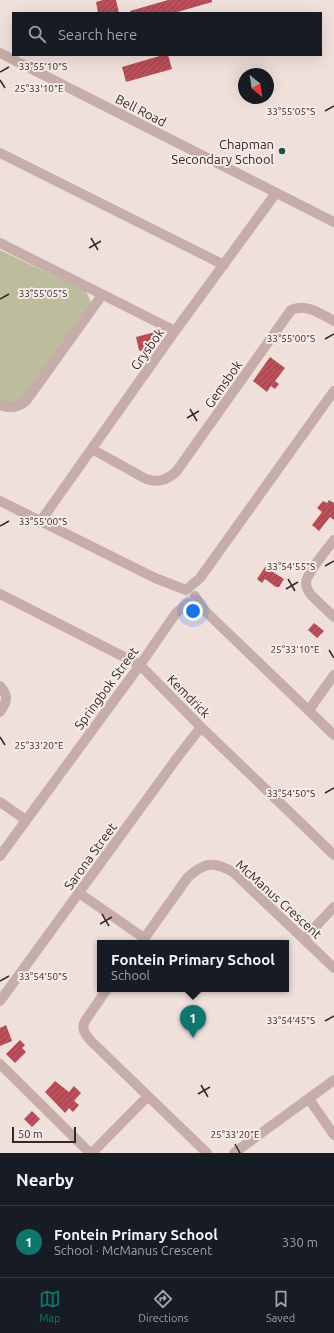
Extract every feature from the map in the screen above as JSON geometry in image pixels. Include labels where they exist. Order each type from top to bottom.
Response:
[{"type":"street","name":"Bell Road","points":[[0,53],[334,222]]},
{"type":"street","points":[[0,153],[224,265]]},
{"type":"street","name":"Grysbok","points":[[40,522],[276,192]]},
{"type":"street","points":[[0,243],[175,332]]},
{"type":"street","points":[[0,405],[7,408],[15,408],[26,401],[102,295]]},
{"type":"street","name":"Gemsbok","points":[[92,449],[146,479],[152,481],[164,480],[176,472],[291,310],[297,308],[308,309],[334,321]]},
{"type":"street","points":[[188,597],[200,578],[334,392]]},
{"type":"street","points":[[0,501],[40,522],[170,584],[203,609],[334,735]]},
{"type":"street","points":[[334,540],[312,570],[306,581],[308,591],[311,595],[334,617]]},
{"type":"street","name":"Kemdrick","points":[[0,594],[140,665],[201,727],[334,855]]},
{"type":"street","name":"Springbok Street","points":[[0,856],[188,597]]},
{"type":"street","points":[[309,710],[334,675]]},
{"type":"street","points":[[0,686],[4,692],[6,704],[0,712]]},
{"type":"street","name":"Sarona Street","points":[[0,1001],[201,727]]},
{"type":"street","points":[[0,802],[26,820]]},
{"type":"street","name":"McManus Crescent","points":[[143,940],[188,877],[196,869],[212,864],[234,872],[334,968]]},
{"type":"street","points":[[79,894],[141,940]]},
{"type":"street","points":[[304,939],[334,907]]},
{"type":"street","points":[[105,992],[85,1021],[83,1025],[84,1032],[91,1041],[207,1153]]},
{"type":"street","points":[[0,1064],[91,1153],[147,1096]]},
{"type":"street","points":[[234,1153],[334,1080]]},
{"type":"street","points":[[309,1099],[334,1135]]},
{"type":"green space","points":[[0,250],[86,291],[91,302],[23,399],[12,404],[0,401]]},
{"type":"building","points":[[103,0],[116,0],[119,12],[98,12],[96,2]]},
{"type":"building","points":[[168,0],[212,0],[212,2],[177,12],[130,11]]},
{"type":"building","points":[[160,56],[168,56],[172,69],[126,82],[122,67]]},
{"type":"building","points":[[155,332],[158,343],[145,345],[148,356],[139,350],[136,337]]},
{"type":"building","points":[[270,357],[285,368],[275,381],[279,384],[275,389],[271,386],[267,392],[253,381]]},
{"type":"building","points":[[329,500],[334,503],[334,520],[330,517],[319,531],[312,525],[322,512],[317,508],[323,501],[327,503]]},
{"type":"building","points":[[265,567],[284,579],[279,587],[276,587],[265,579],[262,583],[257,579]]},
{"type":"building","points":[[314,623],[324,631],[317,638],[308,630]]},
{"type":"building","points":[[6,1025],[12,1041],[0,1046],[0,1028]]},
{"type":"building","points":[[20,1040],[25,1045],[22,1048],[26,1052],[15,1063],[6,1054]]},
{"type":"building","points":[[55,1081],[69,1092],[74,1086],[81,1093],[74,1101],[79,1105],[73,1112],[69,1108],[65,1113],[45,1092]]},
{"type":"building","points":[[32,1111],[40,1119],[32,1127],[24,1119]]},
{"type":"place","name":"Chapman Secondary School","points":[[282,151]]},
{"type":"place","name":"Fontein Primary School","points":[[193,1038]]}]
